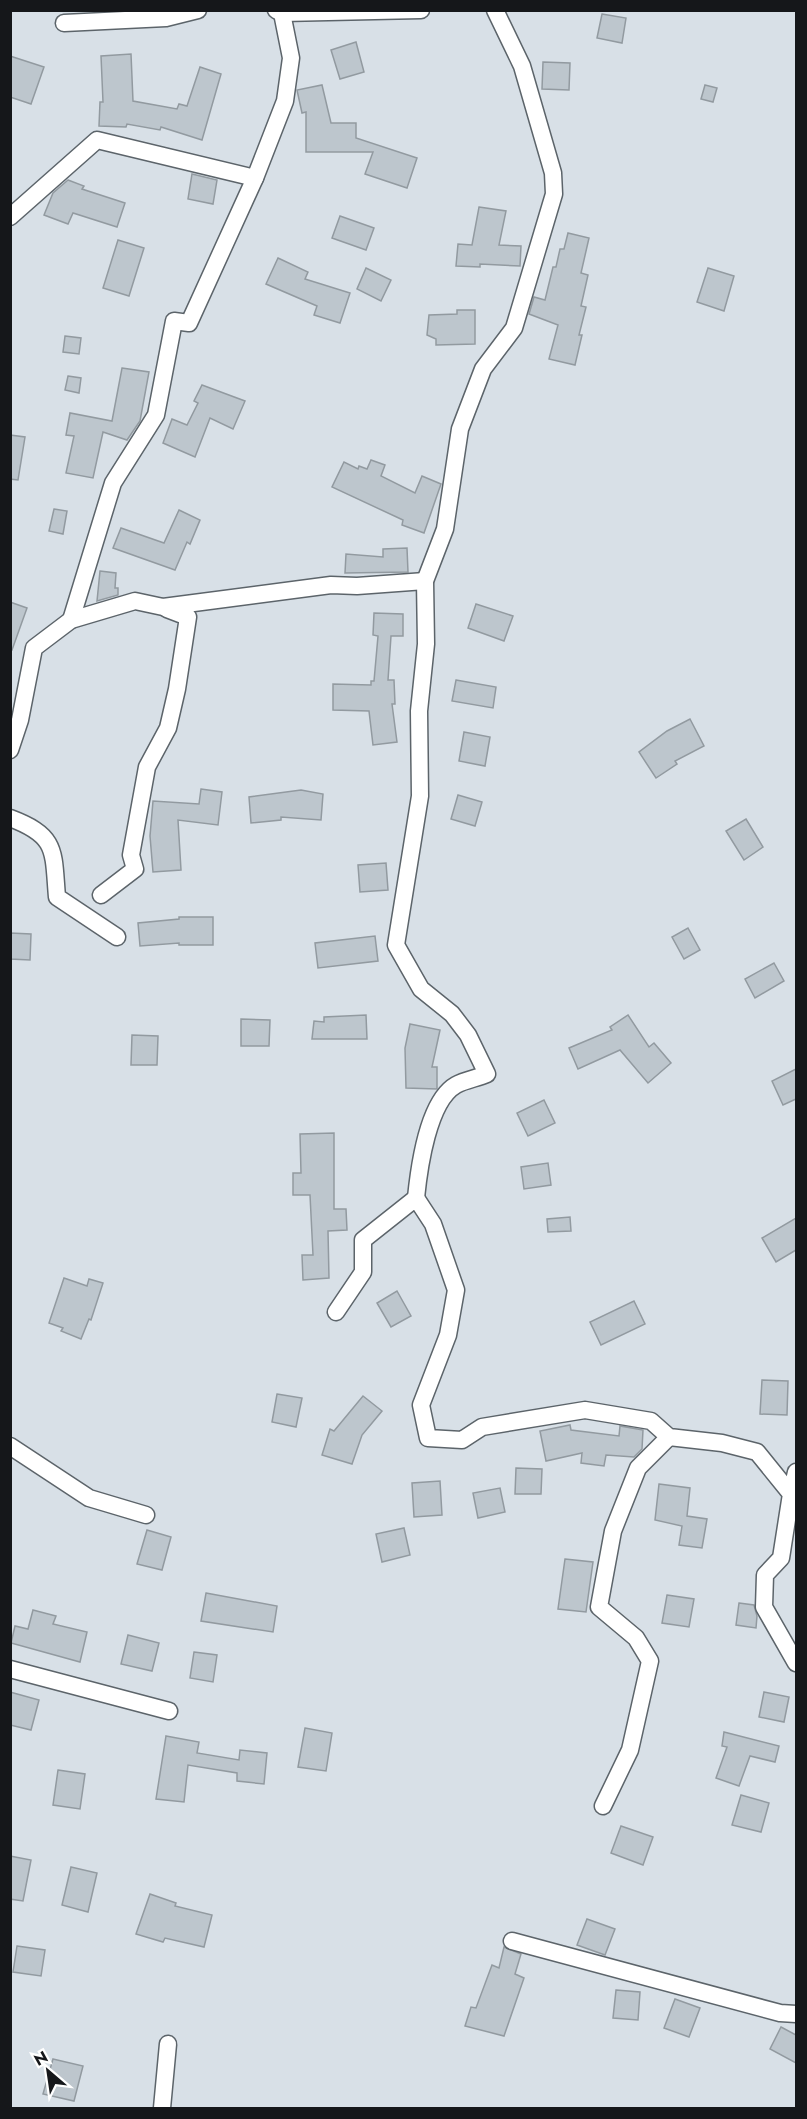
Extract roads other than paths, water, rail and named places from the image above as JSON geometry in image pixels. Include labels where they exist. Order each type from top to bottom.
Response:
[{"type":"street","points":[[64,23],[166,18],[198,10]]},
{"type":"street","points":[[71,620],[113,483],[156,415],[174,321],[189,323],[255,178],[285,101],[291,57],[279,12],[421,10]]},
{"type":"street","points":[[495,10],[522,66],[553,173],[554,195],[514,328],[483,369],[460,429],[445,529],[425,581],[426,644],[419,711],[420,796],[396,945],[421,989],[452,1014],[468,1035],[488,1074],[455,1085],[439,1105],[419,1158],[416,1198],[432,1224],[456,1290],[448,1335],[421,1406],[428,1438],[462,1440],[482,1427],[585,1410],[651,1421],[669,1437],[722,1443],[757,1452],[791,1494]]},
{"type":"street","points":[[10,217],[97,140],[255,178]]},
{"type":"street","points":[[163,607],[331,585],[357,586],[425,581]]},
{"type":"street","points":[[10,750],[20,720],[34,648],[71,620],[135,601],[163,607],[188,617],[177,689],[168,728],[147,767],[131,855],[135,869],[101,895]]},
{"type":"street","points":[[10,818],[35,827],[49,840],[57,897],[117,937]]},
{"type":"street","points":[[336,1312],[363,1272],[363,1240],[416,1198]]},
{"type":"street","points":[[603,1806],[630,1750],[650,1660],[636,1638],[599,1607],[612,1531],[638,1468],[669,1437]]},
{"type":"street","points":[[10,1446],[89,1498],[146,1515]]},
{"type":"street","points":[[796,1472],[781,1558],[765,1575],[764,1607],[796,1663]]},
{"type":"street","points":[[10,1669],[169,1711]]},
{"type":"street","points":[[512,1941],[780,2013],[796,2014]]},
{"type":"street","points":[[162,2109],[168,2044]]}]
